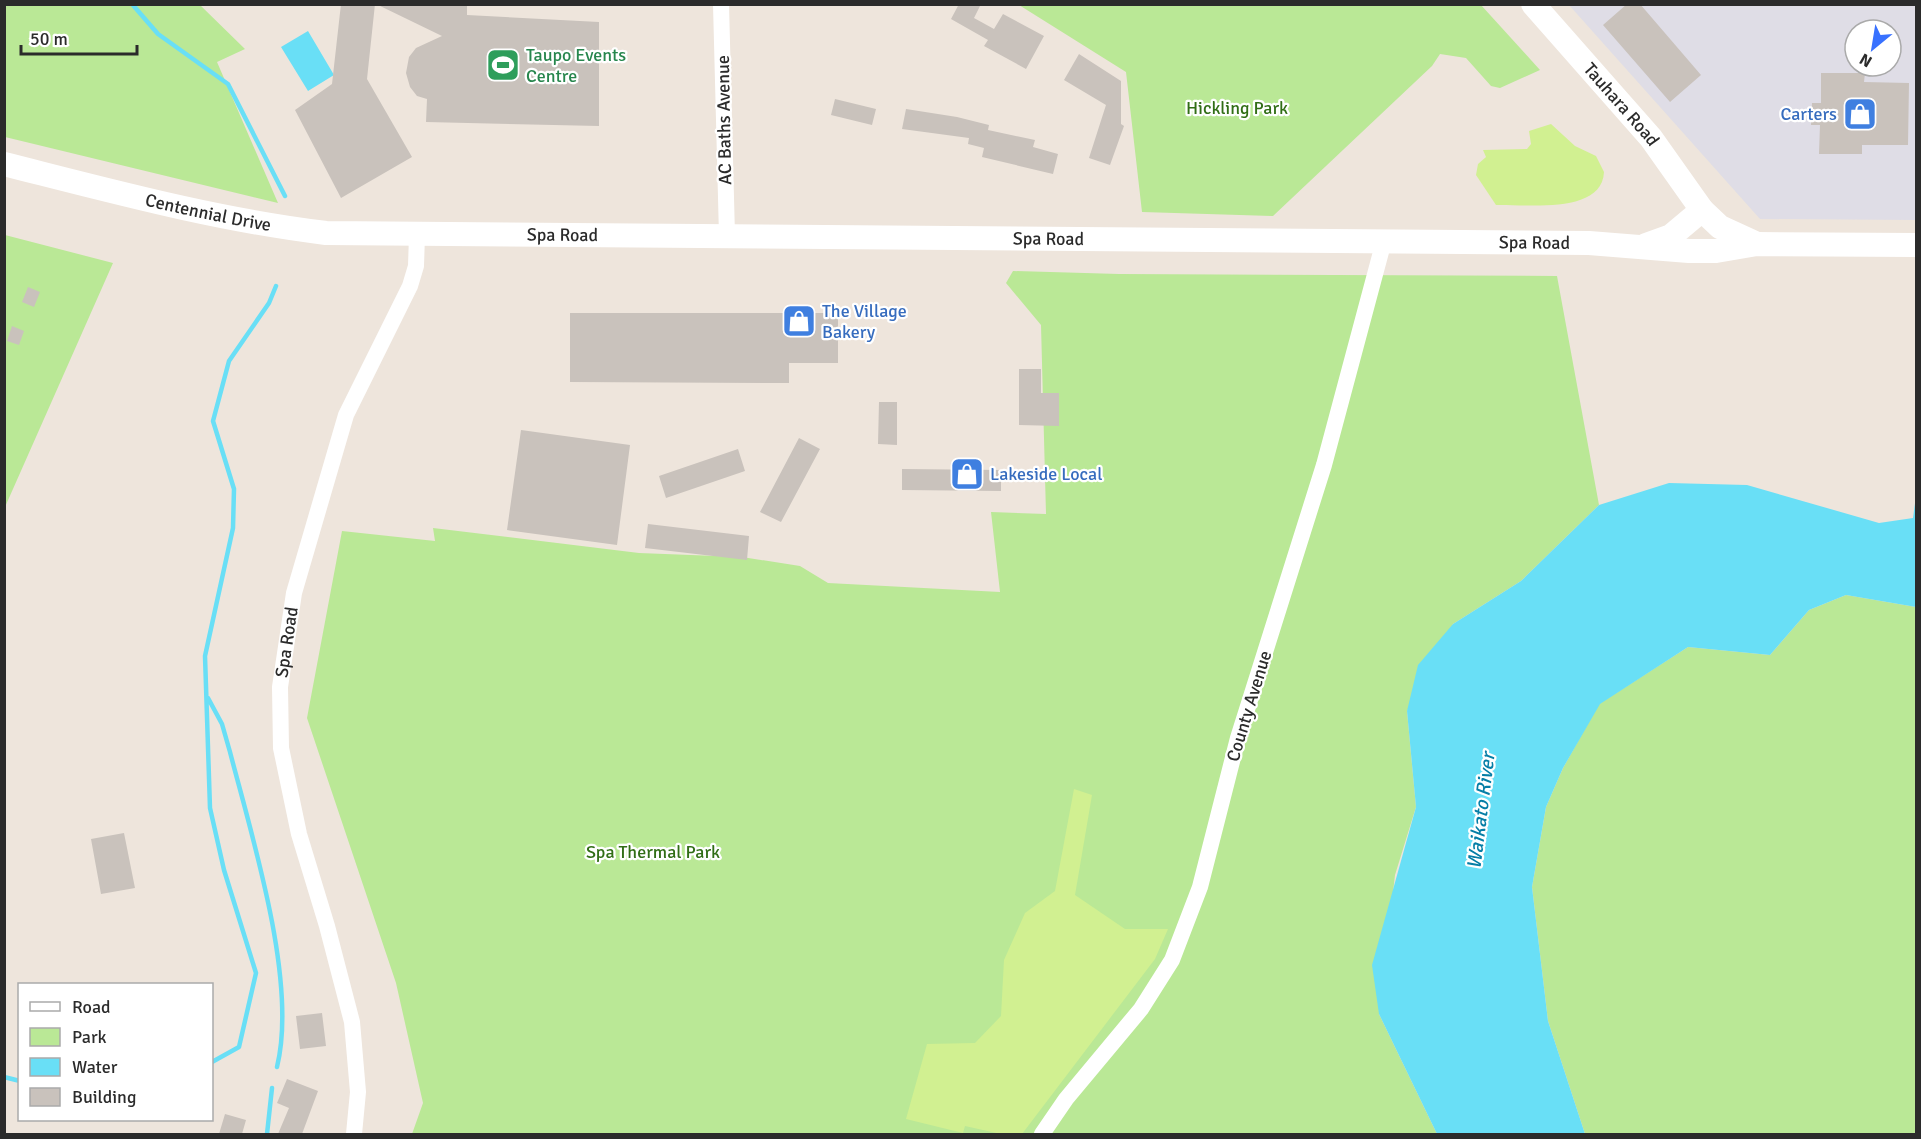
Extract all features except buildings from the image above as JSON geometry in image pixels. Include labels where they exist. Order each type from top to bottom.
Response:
[{"type":"main road","name":"Tauhara Road","points":[[1533,4],[1651,138],[1702,210]]},
{"type":"main road","name":"Centennial Drive","points":[[4,164],[270,227],[326,233],[417,235]]},
{"type":"main road","name":"Spa Road","points":[[1642,246],[1671,236],[1702,210],[1720,227],[1757,244]]},
{"type":"main road","name":"Spa Road","points":[[417,235],[1380,241],[1642,246],[1716,251],[1757,244],[1917,245]]},
{"type":"street","name":"AC Baths Avenue","points":[[721,4],[727,236]]},
{"type":"street","name":"Spa Road","points":[[354,1134],[358,1067],[352,1022],[327,926],[299,834],[280,748],[280,687],[294,593],[346,415],[410,286],[416,266],[417,235]]},
{"type":"street","name":"County Avenue","points":[[1042,1134],[1066,1099],[1142,1009],[1172,960],[1200,887],[1238,738],[1324,465],[1381,252],[1380,241]]},
{"type":"shaded area","points":[[1569,5],[1916,5],[1916,220],[1760,219]]},
{"type":"green space","points":[[5,4],[200,5],[245,49],[217,62],[278,203],[5,137]]},
{"type":"green space","name":"Hickling Park","points":[[1019,5],[1481,5],[1540,70],[1500,88],[1491,86],[1466,58],[1440,54],[1432,66],[1273,216],[1142,212],[1126,72]]},
{"type":"green space","points":[[1551,124],[1575,146],[1596,156],[1604,172],[1600,186],[1590,195],[1577,201],[1543,205],[1496,205],[1476,175],[1478,164],[1486,157],[1483,150],[1527,149],[1531,144],[1529,131]]},
{"type":"green space","points":[[5,235],[113,263],[5,507]]},
{"type":"green space","name":"Spa Thermal Park","points":[[1013,271],[1119,274],[1557,276],[1599,505],[1521,581],[1453,624],[1407,711],[1416,807],[1395,875],[1379,1014],[1437,1134],[412,1134],[423,1103],[396,983],[307,718],[342,531],[435,541],[433,528],[639,553],[742,557],[800,566],[828,583],[1000,592],[991,512],[1046,514],[1041,325],[1006,283]]},
{"type":"green space","points":[[1846,595],[1916,607],[1916,1134],[1585,1134],[1548,1021],[1532,887],[1546,807],[1563,768],[1599,704],[1688,647],[1770,655],[1809,610]]},
{"type":"green space","points":[[1074,789],[1092,795],[1075,895],[1125,929],[1168,929],[1155,959],[1022,1134],[1001,1134],[965,1126],[963,1133],[906,1119],[927,1044],[975,1043],[1001,1016],[1004,960],[1025,913],[1055,891]]},
{"type":"water","points":[[308,31],[334,75],[308,91],[281,47]]},
{"type":"water","name":"Waikato River","points":[[1669,483],[1747,485],[1879,523],[1913,518],[1916,496],[1916,607],[1846,595],[1809,610],[1770,655],[1688,647],[1600,704],[1563,768],[1546,807],[1532,887],[1548,1021],[1585,1134],[1437,1134],[1379,1014],[1372,965],[1416,807],[1407,711],[1418,665],[1453,624],[1521,581],[1599,505]]},
{"type":"waterway","points":[[132,4],[158,34],[228,84],[285,196]]},
{"type":"waterway","points":[[213,1061],[239,1047],[256,973],[224,870],[210,808],[205,656],[233,528],[234,489],[213,421],[229,361],[269,303],[276,286]]},
{"type":"waterway","points":[[208,698],[222,724],[250,825],[270,910],[282,994],[282,1033],[277,1067]]},
{"type":"waterway","points":[[4,1077],[18,1080]]},
{"type":"waterway","points":[[267,1134],[272,1088]]},
{"type":"place","name":"Taupo Events Centre","points":[[503,65]]},
{"type":"place","name":"Carters","points":[[1860,114]]},
{"type":"place","name":"The Village Bakery","points":[[799,321]]},
{"type":"place","name":"Lakeside Local","points":[[967,474]]}]
